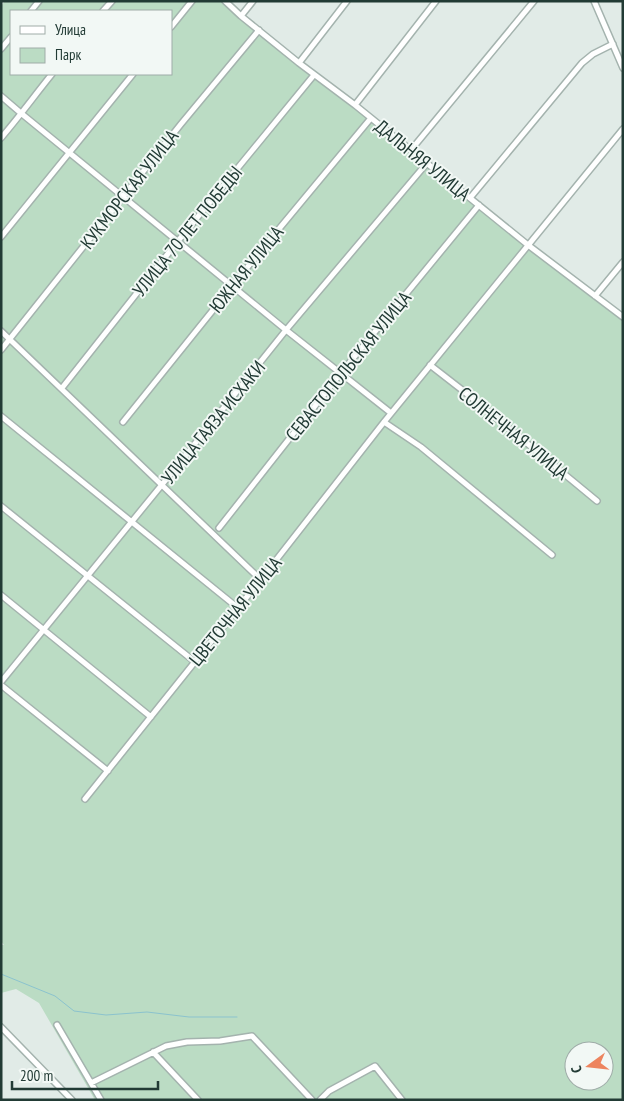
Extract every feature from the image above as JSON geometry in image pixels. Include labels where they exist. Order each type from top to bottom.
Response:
[{"type":"street","points":[[172,26],[192,1]]},
{"type":"street","name":"ДАЛЬНЯЯ УЛИЦА","points":[[225,1],[299,63],[355,104],[528,245],[623,317]]},
{"type":"street","points":[[242,16],[253,1]]},
{"type":"street","points":[[299,63],[347,1]]},
{"type":"street","points":[[355,104],[436,1]]},
{"type":"street","points":[[411,150],[534,1]]},
{"type":"street","points":[[594,1],[623,68]]},
{"type":"street","name":"КУКМОРСКАЯ УЛИЦА","points":[[1,350],[181,124],[259,30]]},
{"type":"street","points":[[1,49],[10,38]]},
{"type":"street","points":[[470,198],[582,63],[592,54],[613,44]]},
{"type":"street","points":[[1,138],[51,75]]},
{"type":"street","points":[[1,237],[132,75]]},
{"type":"street","name":"УЛИЦА 70 ЛЕТ ПОБЕДЫ","points":[[62,388],[178,241],[314,75]]},
{"type":"street","points":[[1,96],[286,330],[391,413]]},
{"type":"street","name":"ЮЖНАЯ УЛИЦА","points":[[123,422],[372,118]]},
{"type":"street","points":[[528,245],[623,129]]},
{"type":"street","name":"УЛИЦА ГАЯЗА ИСХАКИ","points":[[1,683],[162,486],[286,330],[426,163]]},
{"type":"street","name":"СЕВАСТОПОЛЬСКАЯ УЛИЦА","points":[[218,528],[479,205]]},
{"type":"street","name":"ЦВЕТОЧНАЯ УЛИЦА","points":[[85,799],[391,413],[528,245]]},
{"type":"street","points":[[595,296],[623,262]]},
{"type":"street","points":[[1,331],[260,580]]},
{"type":"street","name":"СОЛНЕЧНАЯ УЛИЦА","points":[[430,365],[597,501]]},
{"type":"street","points":[[1,416],[238,608]]},
{"type":"street","points":[[384,422],[421,447],[552,555]]},
{"type":"street","points":[[1,506],[195,662]]},
{"type":"street","points":[[1,596],[151,717]]},
{"type":"street","points":[[1,683],[108,771]]},
{"type":"street","points":[[57,1025],[101,1100]]},
{"type":"street","points":[[1,1027],[72,1100]]},
{"type":"street","points":[[90,1082],[166,1046],[187,1042],[220,1041],[252,1036],[312,1100]]},
{"type":"street","points":[[153,1052],[198,1100]]},
{"type":"street","points":[[320,1100],[329,1091],[375,1066],[402,1100]]},
{"type":"green space","points":[[5,1],[231,1],[247,21],[486,214],[623,317],[623,1100],[95,1100],[39,1003],[16,989],[1,993],[1,945],[4,945],[1,941],[1,6]]},
{"type":"waterway","points":[[1,974],[55,996],[74,1011],[106,1015],[147,1012],[189,1017],[237,1017]]}]
